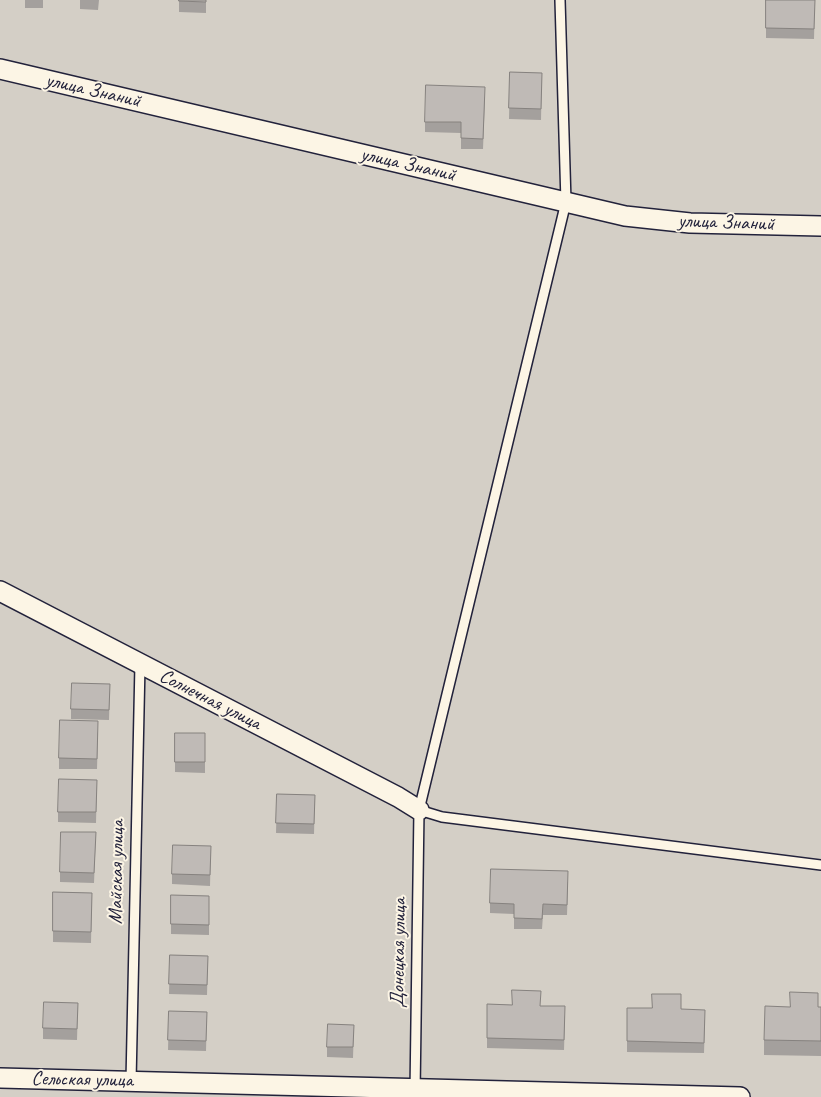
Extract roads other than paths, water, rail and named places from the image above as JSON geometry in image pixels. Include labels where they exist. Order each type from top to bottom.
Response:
[{"type":"street","name":"улица Знаний","points":[[0,69],[625,216],[667,221],[821,226]]},
{"type":"street","name":"Солнечная улица","points":[[0,592],[402,799],[419,810]]},
{"type":"street","name":"Сельская улица","points":[[0,1078],[131,1081],[415,1093],[740,1097]]},
{"type":"lane","name":"Донецкая улица","points":[[415,1093],[419,810],[566,202],[560,0]]},
{"type":"lane","name":"Майская улица","points":[[131,1081],[140,664]]},
{"type":"lane","points":[[419,810],[442,817],[821,865]]}]
